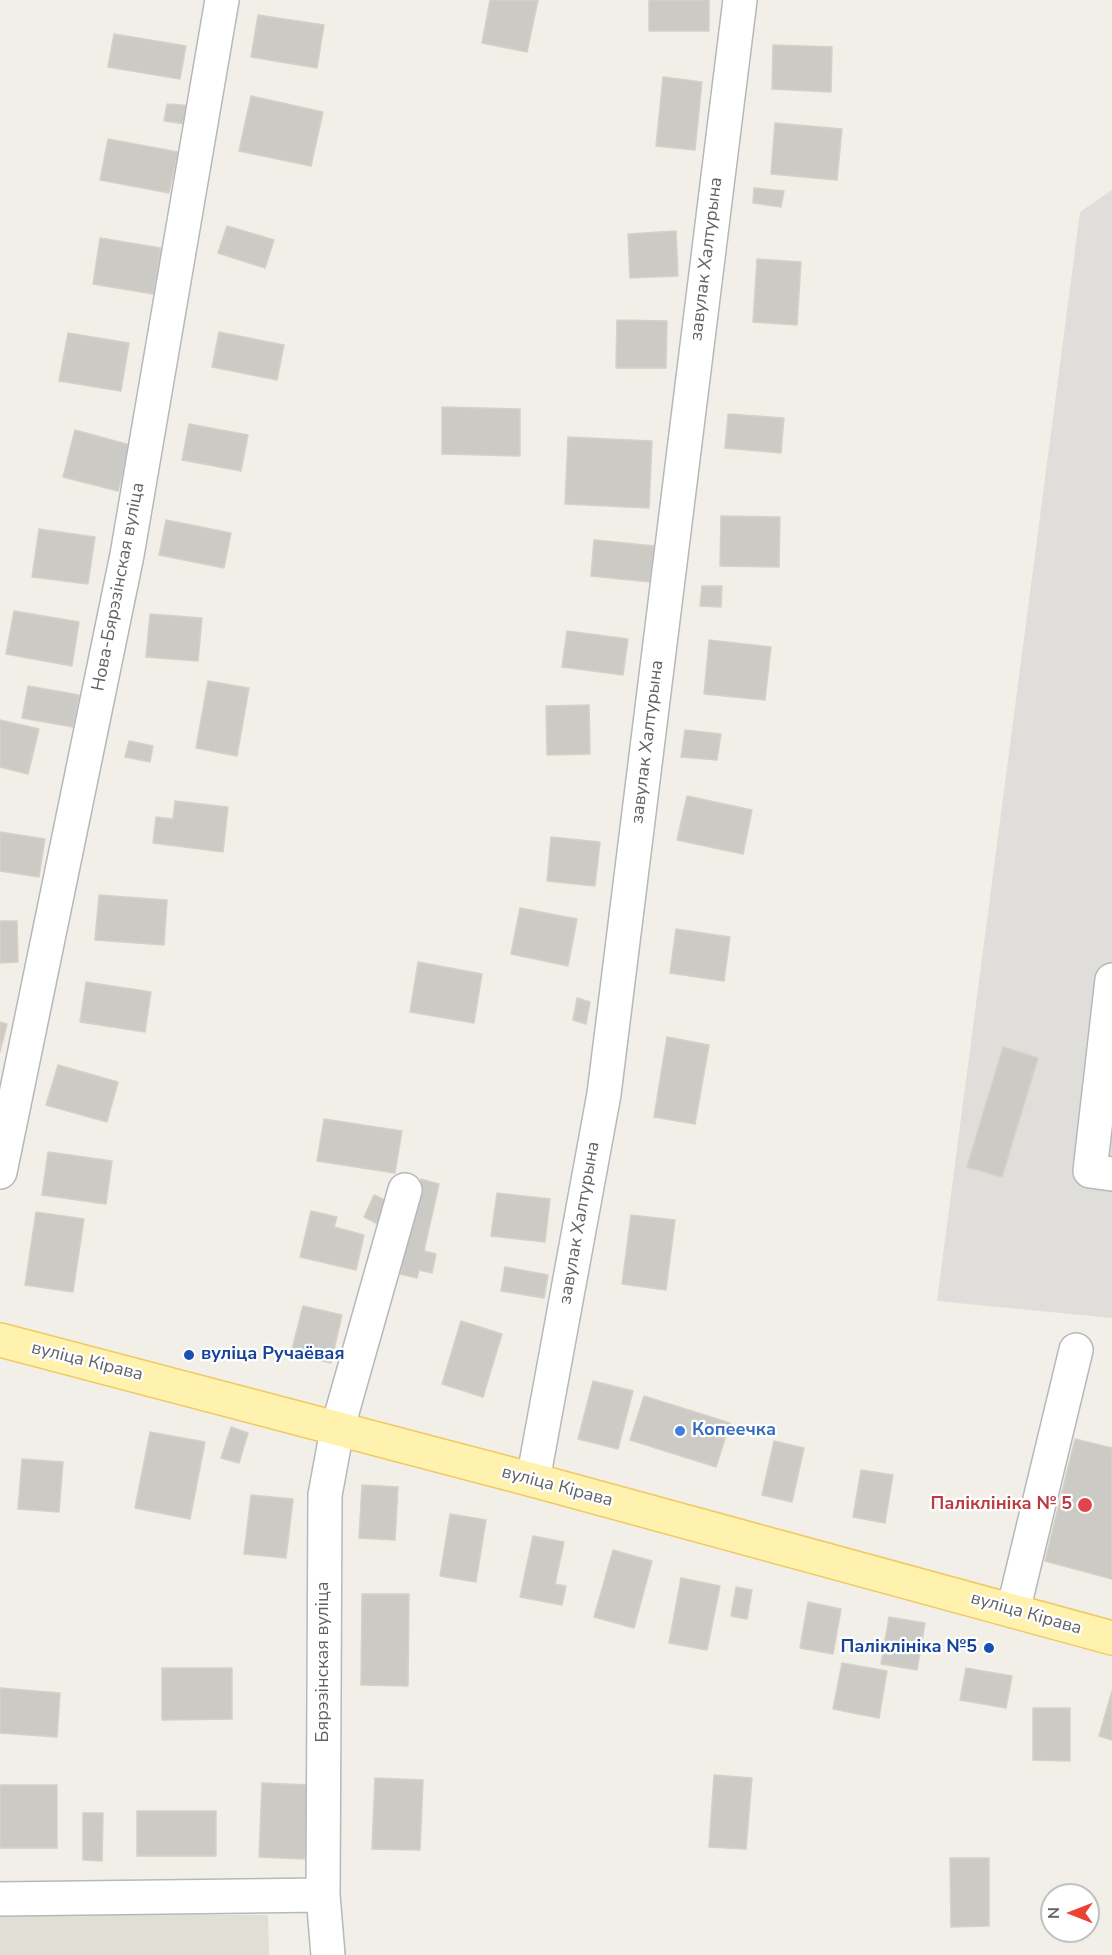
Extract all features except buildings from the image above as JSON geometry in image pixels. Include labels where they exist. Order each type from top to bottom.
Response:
[{"type":"main road","name":"вуліца Кірава","points":[[0,1340],[533,1480],[1112,1638]]},
{"type":"street","name":"Нова-Бярэзінская вуліца","points":[[0,1172],[126,555],[222,0]]},
{"type":"street","name":"завулак Халтурына","points":[[533,1480],[604,1094],[740,0]]},
{"type":"street","points":[[1112,980],[1090,1171],[1112,1174]]},
{"type":"street","name":"Бярэзінская вуліца","points":[[328,1955],[323,1895],[325,1496],[337,1430],[405,1190]]},
{"type":"street","points":[[1013,1611],[1076,1350]]},
{"type":"street","points":[[0,1899],[323,1895]]},
{"type":"shaded area","points":[[1112,190],[1112,1318],[937,1301],[1080,212]]},
{"type":"shaded area","points":[[0,1913],[268,1915],[269,1955],[0,1955]]},
{"type":"place","name":"вуліца Ручаёвая","points":[[189,1355]]},
{"type":"place","name":"Копеечка","points":[[680,1431]]},
{"type":"place","name":"Паліклініка № 5","points":[[1085,1505]]},
{"type":"place","name":"Паліклініка №5","points":[[989,1648]]}]
